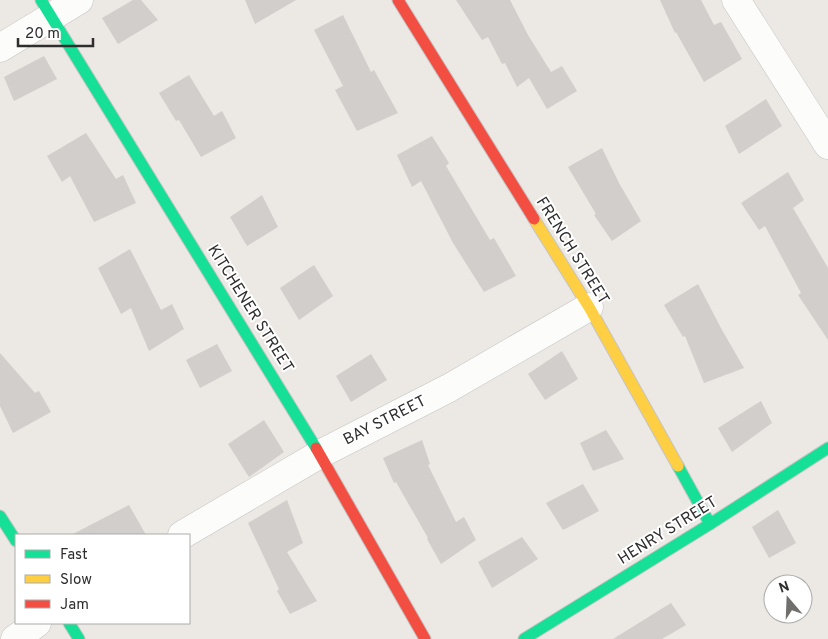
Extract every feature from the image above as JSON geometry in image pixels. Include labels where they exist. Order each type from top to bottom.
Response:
[{"type":"street","points":[[0,48],[46,8],[79,0]]},
{"type":"street","name":"FRENCH STREET","points":[[398,0],[589,308],[710,524]]},
{"type":"street","points":[[736,0],[828,145]]},
{"type":"street","name":"KITCHENER STREET","points":[[46,8],[320,454],[425,639]]},
{"type":"street","name":"BAY STREET","points":[[184,534],[320,454],[449,388],[589,308]]},
{"type":"street","name":"HENRY STREET","points":[[524,639],[710,524],[828,448]]},
{"type":"street","points":[[0,516],[15,539]]},
{"type":"street","points":[[15,639],[36,624]]},
{"type":"street","points":[[70,624],[79,639]]},
{"type":"building","points":[[133,0],[141,0],[158,20],[118,44],[102,18]]},
{"type":"building","points":[[245,0],[296,0],[255,24]]},
{"type":"building","points":[[456,0],[510,0],[528,35],[551,72],[562,66],[577,91],[547,109],[529,78],[517,87],[505,63],[502,64],[488,37],[482,40]]},
{"type":"building","points":[[660,0],[701,0],[714,25],[721,22],[742,59],[704,82],[675,33]]},
{"type":"building","points":[[343,15],[371,72],[374,70],[398,113],[357,131],[335,90],[343,86],[314,30]]},
{"type":"building","points":[[44,56],[57,79],[14,101],[4,77]]},
{"type":"building","points":[[189,75],[214,116],[222,111],[236,138],[201,157],[179,120],[176,121],[159,93]]},
{"type":"building","points":[[766,99],[782,126],[739,154],[725,126]]},
{"type":"building","points":[[86,133],[116,179],[123,175],[136,203],[94,222],[70,176],[62,182],[47,156]]},
{"type":"building","points":[[432,136],[449,163],[446,166],[490,240],[494,238],[516,276],[484,292],[453,243],[421,181],[412,187],[397,155]]},
{"type":"building","points":[[602,148],[641,221],[612,241],[594,215],[596,214],[568,167]]},
{"type":"building","points":[[788,172],[804,200],[793,208],[828,268],[828,340],[798,295],[801,293],[765,226],[759,230],[741,203]]},
{"type":"building","points":[[262,195],[278,227],[247,246],[230,217]]},
{"type":"building","points":[[130,249],[161,310],[172,304],[184,329],[149,351],[131,308],[121,314],[98,268]]},
{"type":"building","points":[[314,265],[333,296],[299,320],[280,288]]},
{"type":"building","points":[[698,284],[744,368],[704,383],[685,336],[683,337],[664,305]]},
{"type":"building","points":[[217,344],[232,371],[200,388],[186,360]]},
{"type":"building","points":[[562,351],[578,379],[545,400],[528,374]]},
{"type":"building","points":[[0,353],[35,393],[39,391],[51,412],[13,433],[0,406]]},
{"type":"building","points":[[371,354],[387,380],[351,402],[336,376]]},
{"type":"building","points":[[761,401],[772,423],[732,452],[718,428]]},
{"type":"building","points":[[264,420],[284,452],[249,477],[228,444]]},
{"type":"building","points":[[606,430],[624,459],[593,471],[580,443]]},
{"type":"building","points":[[422,440],[430,464],[428,465],[456,522],[464,517],[476,540],[441,564],[396,482],[394,483],[383,458]]},
{"type":"building","points":[[583,484],[599,511],[563,530],[546,503]]},
{"type":"building","points":[[287,500],[303,543],[287,552],[317,601],[290,614],[277,591],[279,589],[248,523]]},
{"type":"building","points":[[129,505],[145,534],[73,534]]},
{"type":"building","points":[[778,510],[796,543],[769,558],[752,527]]},
{"type":"building","points":[[522,537],[538,559],[492,588],[478,562]]},
{"type":"building","points":[[671,603],[686,625],[662,639],[613,639]]},
{"type":"traffic: fast","points":[[41,0],[316,448]]},
{"type":"traffic: fast","points":[[524,639],[710,524],[828,448]]},
{"type":"traffic: fast","points":[[678,466],[710,524]]},
{"type":"traffic: fast","points":[[0,516],[15,539]]},
{"type":"traffic: fast","points":[[70,624],[79,639]]},
{"type":"traffic: slow","points":[[534,219],[589,307],[678,466]]},
{"type":"traffic: jam","points":[[398,0],[534,219]]},
{"type":"traffic: jam","points":[[316,448],[425,639]]}]
